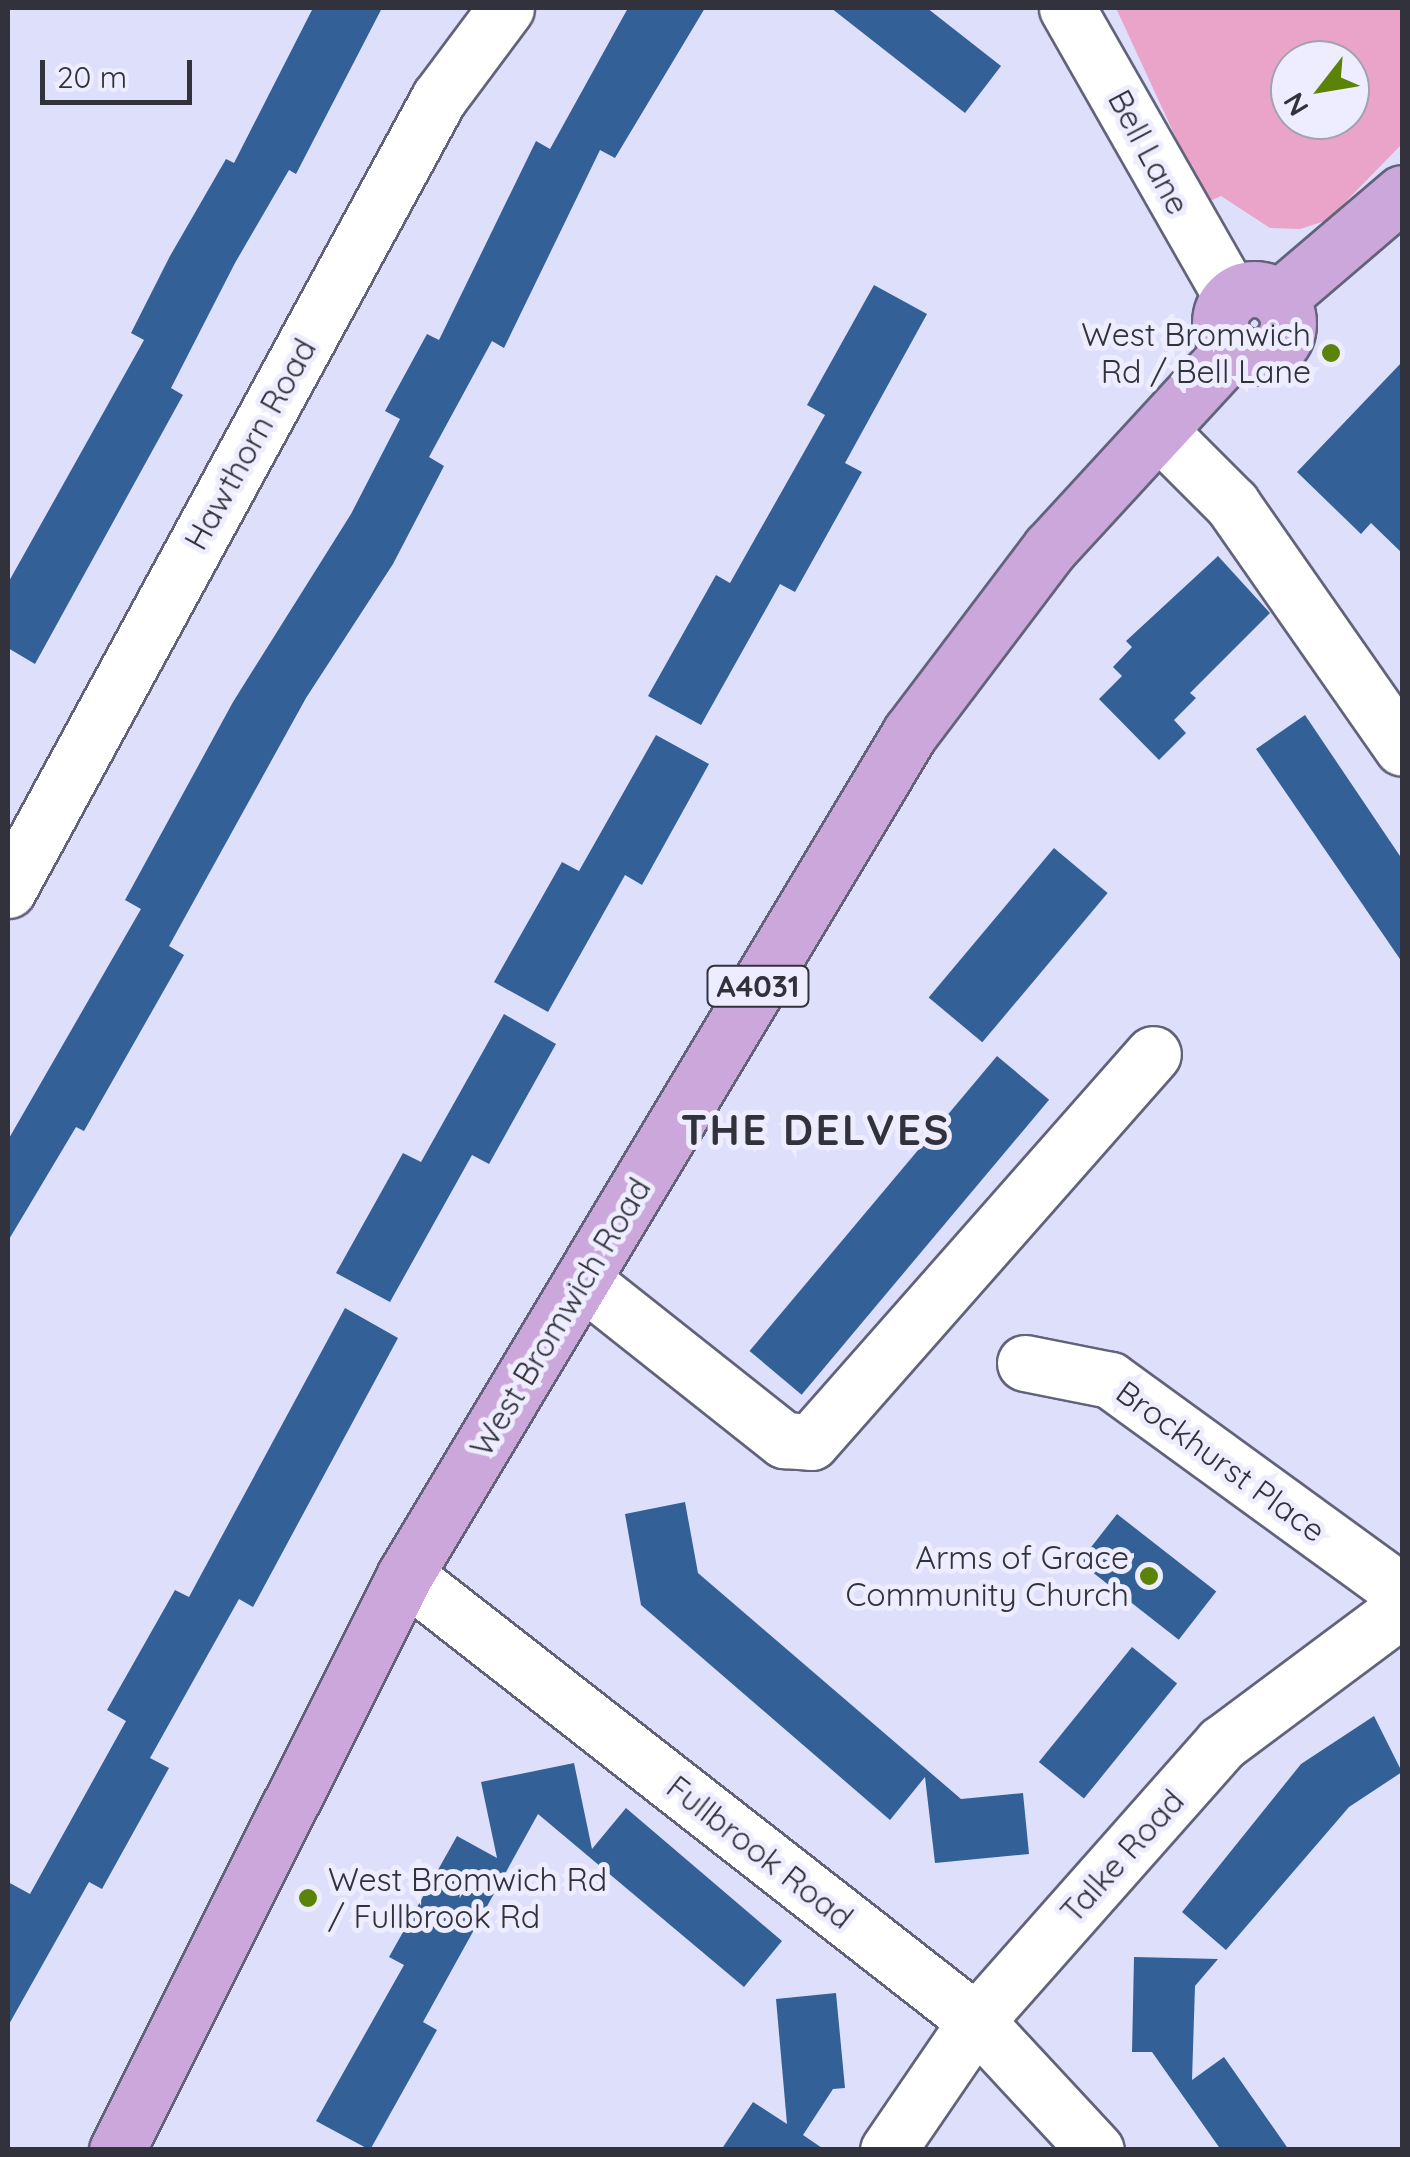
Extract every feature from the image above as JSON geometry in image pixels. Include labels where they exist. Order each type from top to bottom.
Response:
[{"type":"main road","name":"West Bromwich Road","points":[[117,2150],[405,1575],[910,733],[1050,548],[1163,435],[1248,315],[1402,193]]},
{"type":"street","name":"Hawthorn Road","points":[[8,890],[438,98],[506,8]]},
{"type":"street","name":"Bell Lane","points":[[1067,8],[1248,315]]},
{"type":"street","points":[[1163,435],[1232,504],[1402,748]]},
{"type":"street","points":[[582,1280],[784,1440],[811,1442],[1154,1054]]},
{"type":"street","name":"Brockhurst Place","points":[[1025,1363],[1110,1380],[1402,1592]]},
{"type":"street","name":"Fullbrook Road","points":[[405,1575],[976,2020],[1096,2150]]},
{"type":"street","name":"Talke Road","points":[[888,2150],[976,2020],[1222,1743],[1402,1608]]},
{"type":"shaded area","points":[[1116,8],[1402,8],[1402,144],[1328,220],[1300,229],[1270,228],[1221,196],[1206,203]]},
{"type":"building","points":[[313,8],[382,8],[296,174],[289,170],[235,263],[171,388],[183,395],[35,664],[8,648],[8,583],[144,340],[131,333],[170,256],[226,159],[234,163]]},
{"type":"building","points":[[628,8],[705,8],[615,158],[600,150],[504,348],[492,341],[429,457],[444,466],[393,564],[306,698],[169,946],[184,955],[84,1131],[76,1127],[8,1241],[8,1140],[141,909],[125,900],[233,702],[351,514],[400,419],[385,411],[427,334],[439,340],[536,141],[550,149]]},
{"type":"building","points":[[831,8],[927,8],[1001,66],[965,113]]},
{"type":"building","points":[[874,285],[927,314],[845,463],[862,472],[795,592],[780,584],[701,725],[648,696],[716,575],[730,583],[825,415],[807,405]]},
{"type":"building","points":[[1402,362],[1402,553],[1371,523],[1361,534],[1297,472]]},
{"type":"building","points":[[1218,556],[1270,613],[1190,693],[1196,698],[1174,720],[1186,733],[1159,760],[1099,699],[1122,676],[1113,667],[1132,647],[1126,641]]},
{"type":"building","points":[[1305,715],[1402,859],[1402,962],[1256,749]]},
{"type":"building","points":[[656,735],[709,764],[642,885],[625,875],[548,1012],[494,982],[562,862],[579,871]]},
{"type":"building","points":[[1054,848],[1108,893],[982,1042],[929,997]]},
{"type":"building","points":[[504,1014],[556,1044],[489,1164],[472,1155],[390,1302],[336,1273],[403,1153],[421,1162]]},
{"type":"building","points":[[997,1056],[1049,1100],[802,1395],[750,1351]]},
{"type":"building","points":[[345,1308],[398,1338],[253,1607],[239,1599],[150,1758],[169,1768],[102,1889],[89,1882],[8,2026],[8,1882],[30,1894],[126,1721],[107,1710],[175,1590],[189,1597]]},
{"type":"building","points":[[685,1502],[698,1573],[961,1799],[1023,1793],[1029,1854],[935,1863],[925,1777],[890,1820],[641,1605],[625,1514]]},
{"type":"building","name":"Arms of Grace Community Church","points":[[1117,1514],[1216,1592],[1179,1640],[1079,1562]]},
{"type":"building","points":[[1132,1647],[1177,1684],[1084,1799],[1039,1762]]},
{"type":"building","points":[[1374,1716],[1402,1772],[1349,1807],[1226,1950],[1182,1912],[1301,1764]]},
{"type":"building","points":[[574,1763],[592,1849],[626,1808],[782,1941],[744,1987],[538,1814],[423,2022],[437,2030],[370,2150],[316,2121],[404,1965],[389,1957],[457,1836],[497,1858],[481,1782]]},
{"type":"building","points":[[1134,1957],[1218,1959],[1195,1986],[1192,2080],[1224,2057],[1289,2150],[1221,2150],[1152,2052],[1132,2052]]},
{"type":"building","points":[[836,1993],[845,2088],[833,2089],[803,2135],[825,2150],[721,2150],[753,2102],[787,2124],[776,1999]]},
{"type":"place","name":"West Bromwich Rd / Bell Lane","points":[[1331,353]]},
{"type":"place","name":"Arms of Grace Community Church","points":[[1149,1576]]},
{"type":"place","name":"West Bromwich Rd / Fullbrook Rd","points":[[308,1898]]},
{"type":"district","name":"THE DELVES","points":[[816,1130]]}]
